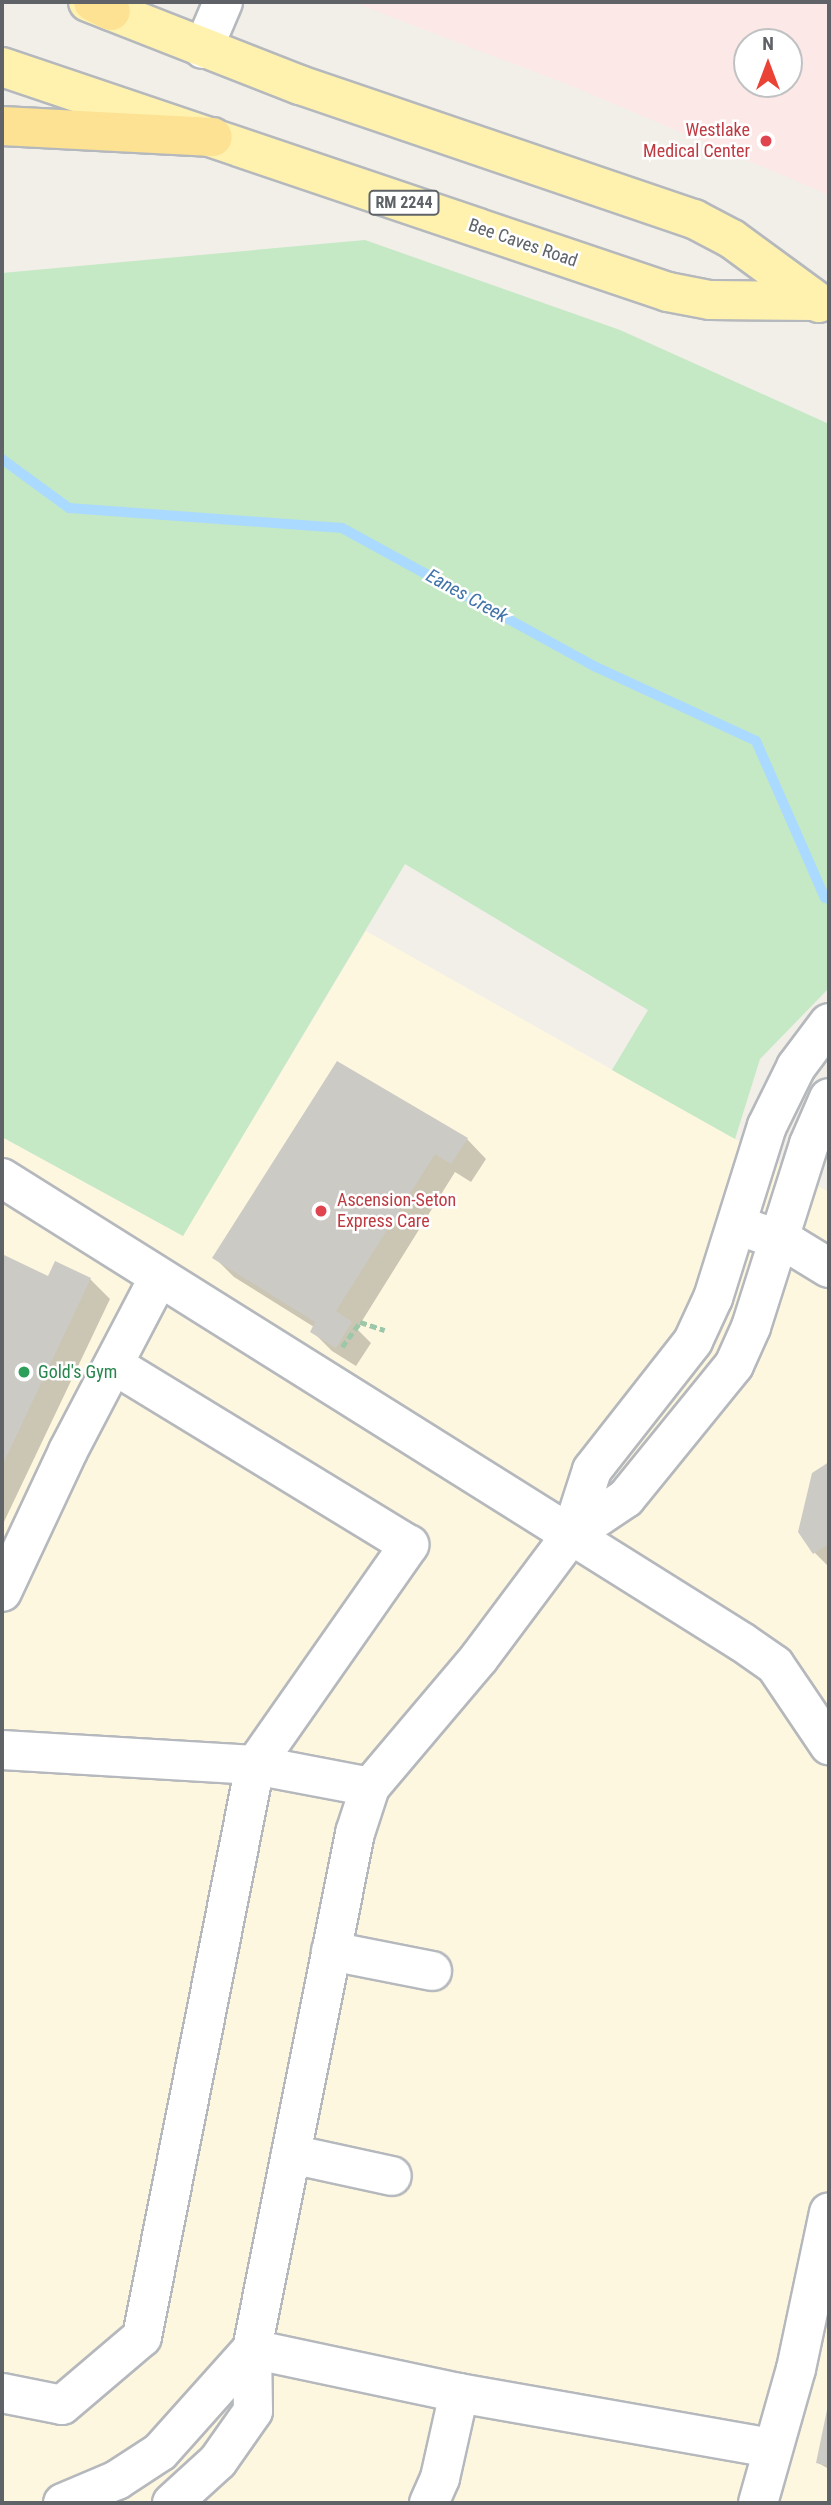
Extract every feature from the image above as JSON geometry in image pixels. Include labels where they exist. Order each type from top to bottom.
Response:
[{"type":"highway","points":[[2,125],[213,137]]},
{"type":"main road","name":"Bee Caves Road","points":[[97,5],[203,48],[694,219],[733,239],[821,304]]},
{"type":"main road","name":"Bee Caves Road","points":[[2,67],[668,292],[710,300],[821,304]]},
{"type":"street","points":[[203,48],[223,2]]},
{"type":"street","points":[[172,2503],[218,2461],[253,2411],[252,2348],[358,1816],[370,1787],[479,1658],[571,1535],[592,1470],[664,1383],[702,1326],[780,1096],[829,1023]]},
{"type":"street","points":[[571,1535],[626,1498],[723,1381],[751,1328],[809,1144],[829,1098]]},
{"type":"street","points":[[2,1178],[775,1665],[829,1745]]},
{"type":"street","points":[[736,1225],[778,1238],[829,1268]]},
{"type":"street","points":[[2,1592],[68,1451],[116,1366],[159,1277]]},
{"type":"street","points":[[2,2393],[62,2405],[142,2337],[255,1765],[409,1545],[116,1366]]},
{"type":"street","points":[[2,1750],[255,1765],[370,1787]]},
{"type":"street","points":[[331,1951],[432,1971]]},
{"type":"street","points":[[291,2154],[391,2176]]},
{"type":"street","points":[[758,2503],[796,2370],[829,2211]]},
{"type":"street","points":[[252,2348],[459,2393],[772,2448]]},
{"type":"street","points":[[63,2503],[117,2480],[160,2452],[187,2427],[252,2348]]},
{"type":"street","points":[[429,2503],[440,2477],[459,2393]]},
{"type":"path","points":[[337,1353],[360,1322],[385,1331]]},
{"type":"shaded area","name":"Westlake Medical Center","points":[[353,2],[829,2],[829,195],[574,87]]},
{"type":"shaded area","points":[[366,931],[829,1192],[829,2503],[2,2503],[2,1137],[183,1236]]},
{"type":"green space","points":[[365,240],[620,330],[829,424],[829,988],[760,1059],[735,1139],[612,1070],[648,1010],[405,864],[183,1236],[2,1137],[2,273]]},
{"type":"building","name":"Ascension-Seton Express Care","points":[[337,1061],[468,1138],[451,1164],[435,1154],[336,1311],[352,1322],[336,1348],[310,1332],[315,1322],[212,1258]]},
{"type":"building","name":"Gold's Gym","points":[[2,1254],[48,1276],[55,1261],[91,1278],[2,1466]]},
{"type":"building","points":[[829,1462],[829,1544],[813,1554],[798,1532],[812,1473]]},
{"type":"building","points":[[829,2405],[829,2466],[816,2463]]},
{"type":"waterway","name":"Eanes Creek","points":[[2,459],[69,508],[342,528],[596,667],[756,741],[825,898],[829,899]]},
{"type":"place","name":"Westlake Medical Center","points":[[766,141]]},
{"type":"place","name":"Ascension-Seton Express Care","points":[[321,1211]]},
{"type":"place","name":"Gold's Gym","points":[[24,1372]]}]
